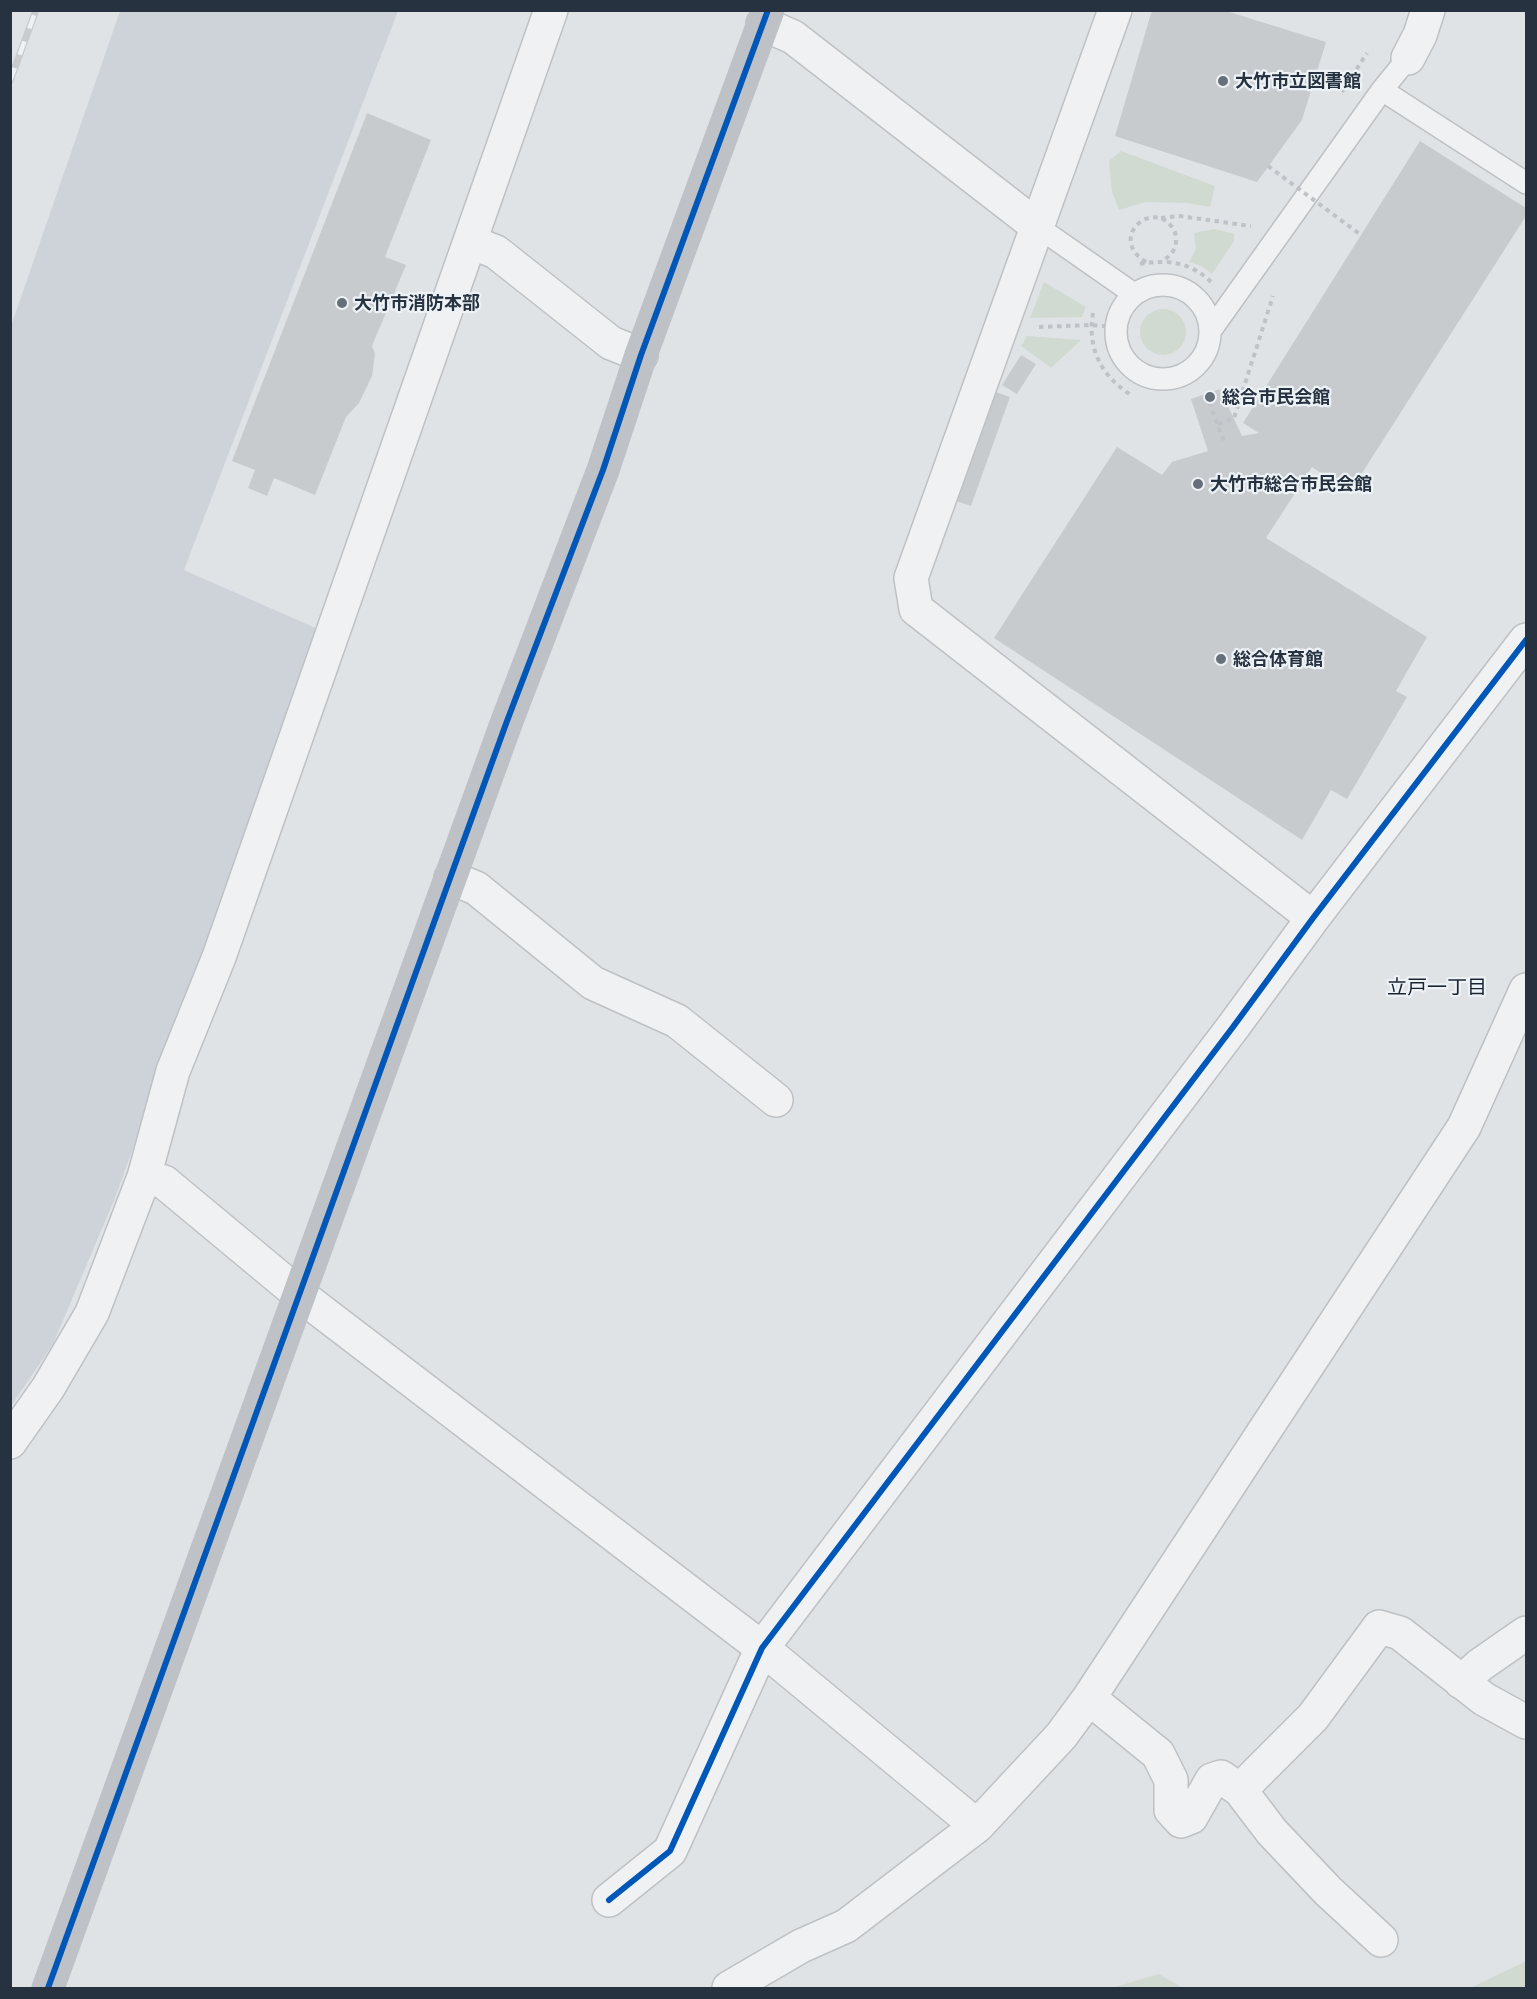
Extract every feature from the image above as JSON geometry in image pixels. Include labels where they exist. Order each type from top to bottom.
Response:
[{"type":"street","points":[[10,1442],[48,1388],[92,1313],[144,1177],[173,1071],[219,957],[471,242],[550,10]]},
{"type":"street","points":[[1115,10],[911,578],[916,609],[1313,918]]},
{"type":"street","points":[[1408,58],[1420,36],[1428,10]]},
{"type":"street","points":[[48,1989],[507,721],[603,470],[641,355],[766,17],[1038,227]]},
{"type":"street","points":[[471,242],[496,252],[611,343],[641,355]]},
{"type":"street","points":[[609,1900],[670,1851],[762,1648],[1219,1046],[1313,918],[1527,640]]},
{"type":"street","points":[[451,878],[476,888],[593,983],[677,1021],[776,1100]]},
{"type":"street","points":[[729,1989],[801,1946],[846,1926],[976,1826],[1061,1736],[1089,1698],[1464,1127],[1527,990]]},
{"type":"street","points":[[144,1177],[164,1182],[300,1295],[762,1648],[976,1826]]},
{"type":"street","points":[[1240,1790],[1313,1717],[1379,1627],[1401,1634],[1484,1699],[1527,1722]]},
{"type":"street","points":[[1461,1682],[1480,1665],[1527,1633]]},
{"type":"street","points":[[1089,1698],[1158,1754],[1171,1780],[1172,1810],[1181,1821],[1191,1818],[1212,1780],[1221,1777],[1240,1790],[1272,1832],[1328,1891],[1381,1940]]},
{"type":"lane","points":[[1211,330],[1206,312],[1196,297],[1180,287],[1161,284],[1143,288],[1128,299],[1118,315],[1115,333],[1119,351],[1130,366],[1146,376],[1164,379],[1185,374],[1197,364],[1207,348],[1211,330],[1382,90],[1408,58]]},
{"type":"lane","points":[[1382,90],[1527,183]]},
{"type":"lane","points":[[1038,227],[1134,294]]},
{"type":"path","points":[[1268,166],[1360,235]]},
{"type":"path","points":[[1148,262],[1136,256],[1131,246],[1131,233],[1138,223],[1148,218],[1179,216],[1255,226]]},
{"type":"path","points":[[1160,218],[1170,224],[1176,235],[1176,246],[1169,257],[1161,261]]},
{"type":"path","points":[[1134,266],[1161,261],[1180,264],[1193,268],[1215,286]]},
{"type":"path","points":[[1218,424],[1234,418],[1274,293]]},
{"type":"path","points":[[1093,313],[1090,326],[1091,340],[1100,366],[1119,388],[1131,395]]},
{"type":"path","points":[[1001,328],[1116,327]]},
{"type":"path","points":[[1206,394],[1225,444]]},
{"type":"shaded area","points":[[120,11],[398,11],[184,570],[320,630],[115,1198],[53,1344],[11,1406],[11,326]]},
{"type":"shaded area","points":[[1121,151],[1215,186],[1210,207],[1187,203],[1146,202],[1119,210],[1112,192],[1109,161]]},
{"type":"shaded area","points":[[1214,229],[1234,234],[1234,241],[1212,274],[1201,266],[1189,262],[1196,249],[1194,233]]},
{"type":"shaded area","points":[[1044,282],[1086,307],[1082,317],[1030,318]]},
{"type":"shaded area","points":[[1163,309],[1179,316],[1186,332],[1179,348],[1163,355],[1147,348],[1140,332],[1147,316]]},
{"type":"shaded area","points":[[1027,336],[1081,340],[1051,368],[1021,346]]},
{"type":"shaded area","points":[[1526,1961],[1526,1988],[1470,1988]]},
{"type":"shaded area","points":[[1159,1974],[1183,1988],[1112,1988]]},
{"type":"building","name":"大竹市立図書館","points":[[1152,10],[1223,10],[1326,42],[1302,120],[1257,182],[1115,136]]},
{"type":"building","name":"大竹市消防本部","points":[[367,113],[431,140],[385,257],[406,265],[372,346],[375,354],[372,376],[359,403],[346,417],[315,495],[274,478],[267,496],[248,488],[255,470],[232,461]]},
{"type":"building","name":"大竹市総合市民会館","points":[[1420,141],[1526,208],[1526,216],[1350,492],[1312,467],[1266,538],[1427,637],[1396,691],[1407,697],[1347,799],[1331,790],[1302,840],[994,638],[1117,447],[1162,475],[1172,462],[1208,451],[1191,399],[1220,389],[1242,436],[1259,433],[1243,423]]},
{"type":"building","points":[[1021,355],[1036,364],[1017,394],[1002,385]]},
{"type":"building","points":[[996,392],[1010,397],[971,506],[956,501]]},
{"type":"railway","points":[[10,81],[36,10]]},
{"type":"cycle path","points":[[48,1988],[507,721],[603,470],[641,355],[768,10]]},
{"type":"cycle path","points":[[609,1900],[670,1851],[762,1648],[1233,1027],[1313,918],[1526,640]]},
{"type":"place","name":"大竹市立図書館","points":[[1223,81]]},
{"type":"place","name":"大竹市消防本部","points":[[342,303]]},
{"type":"place","name":"総合市民会館","points":[[1210,397]]},
{"type":"place","name":"大竹市総合市民会館","points":[[1198,484]]},
{"type":"place","name":"総合体育館","points":[[1221,659]]},
{"type":"district","name":"立戸一丁目","points":[[1437,987]]}]
